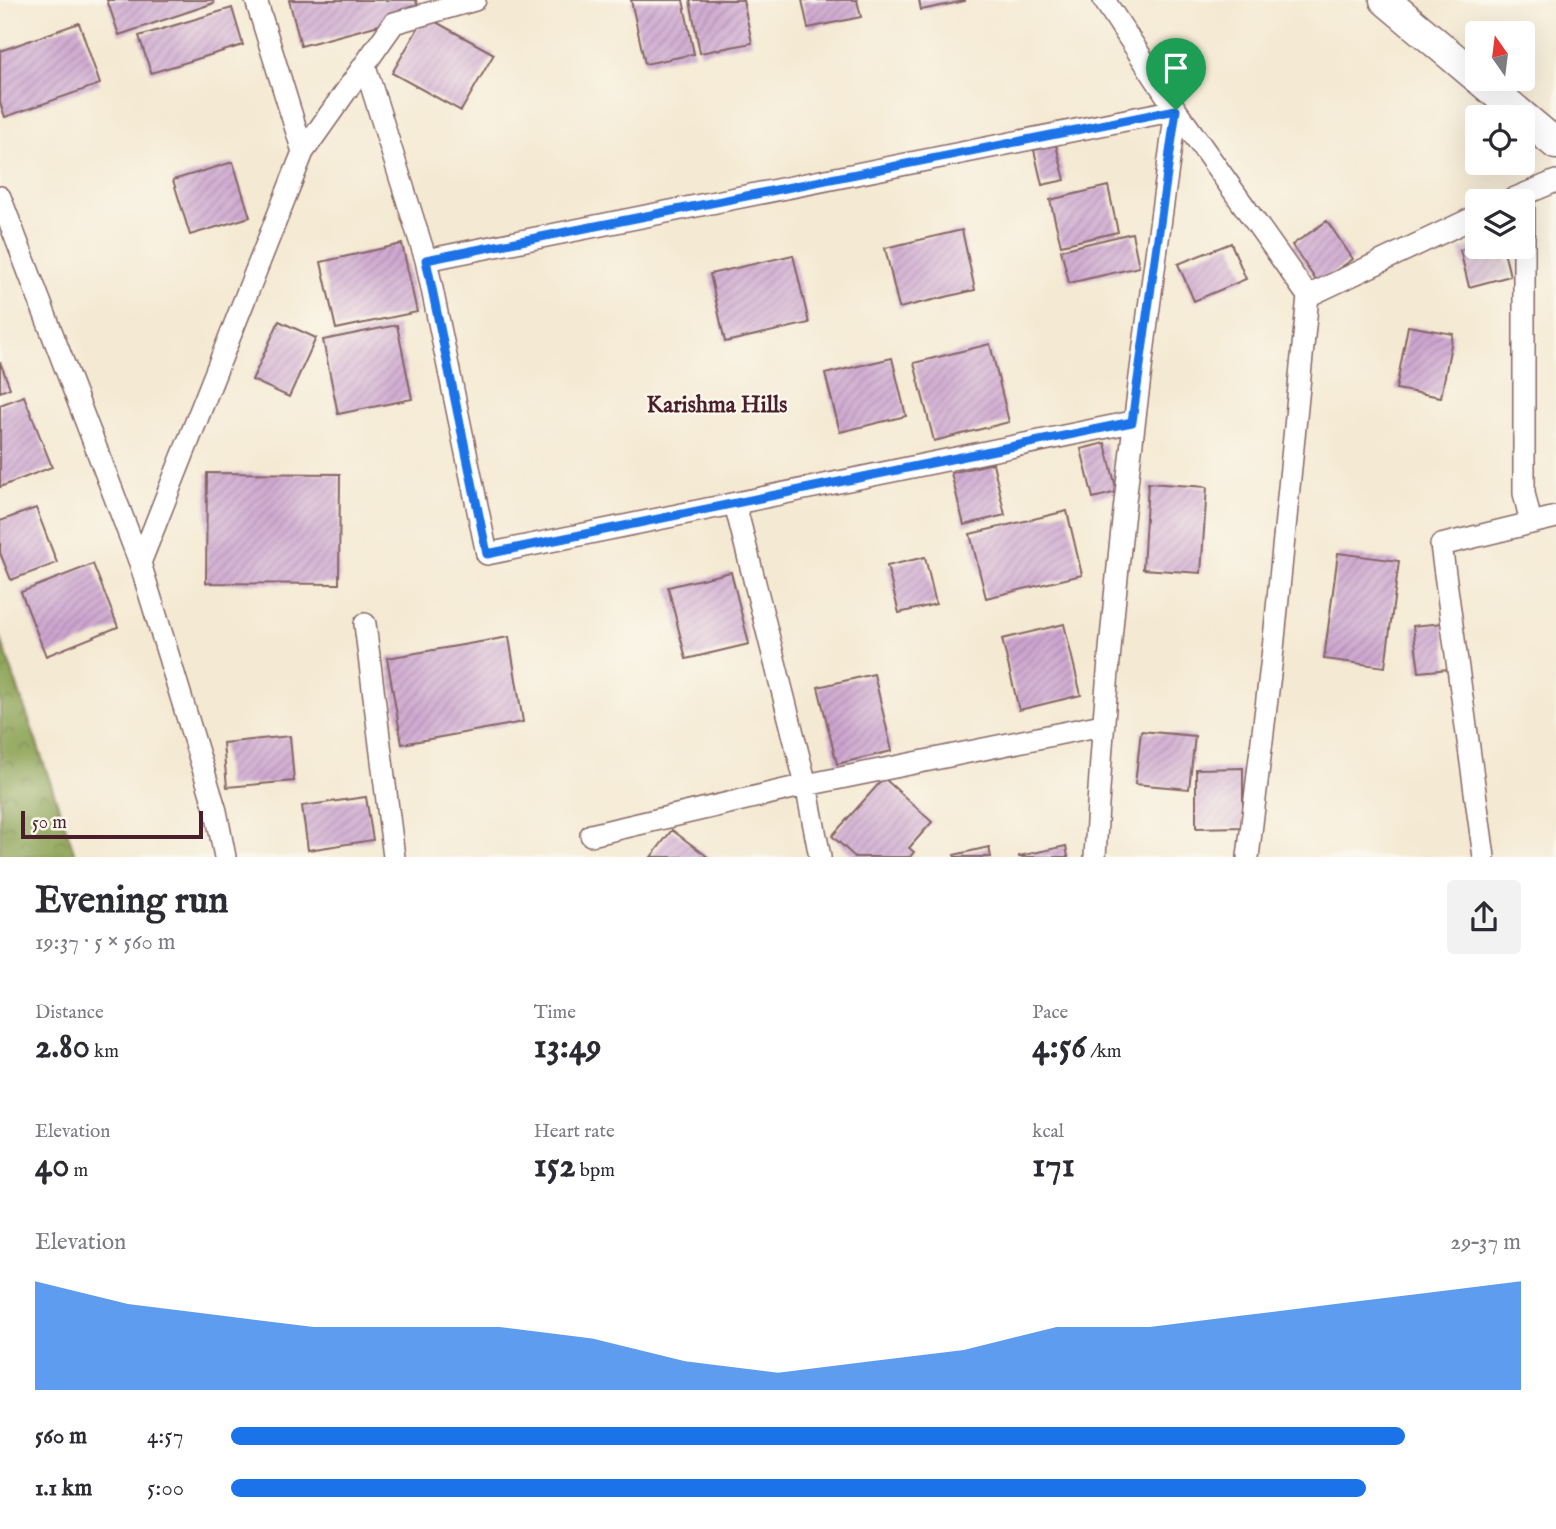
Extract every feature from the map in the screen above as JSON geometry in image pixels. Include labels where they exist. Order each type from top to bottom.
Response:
[{"type":"main road","points":[[1385,0],[1556,145]]},
{"type":"main road","points":[[1412,0],[1465,45]]},
{"type":"main road","points":[[1520,91],[1556,121]]},
{"type":"street","points":[[256,0],[303,152]]},
{"type":"street","points":[[140,564],[303,152],[394,23],[475,0]]},
{"type":"street","points":[[1104,0],[1176,110],[1308,296],[1273,649],[1248,857]]},
{"type":"street","points":[[365,66],[426,260],[487,554],[1132,422]]},
{"type":"street","points":[[426,260],[1176,110]]},
{"type":"street","points":[[1095,857],[1102,724],[1132,422],[1176,110]]},
{"type":"street","points":[[1535,190],[1556,181]]},
{"type":"street","points":[[0,197],[140,564],[216,811],[225,857]]},
{"type":"street","points":[[1308,296],[1465,222]]},
{"type":"street","points":[[1518,259],[1524,493],[1531,523]]},
{"type":"street","points":[[735,503],[806,786],[820,857]]},
{"type":"street","points":[[1483,857],[1441,545],[1556,517]]},
{"type":"street","points":[[365,624],[394,857]]},
{"type":"street","points":[[591,835],[806,786],[1102,724]]},
{"type":"green space","points":[[0,636],[76,857],[0,857]]},
{"type":"building","points":[[107,0],[213,0],[214,3],[119,35]]},
{"type":"building","points":[[289,0],[416,0],[420,14],[301,46]]},
{"type":"building","points":[[631,0],[683,0],[694,54],[645,64]]},
{"type":"building","points":[[690,0],[743,0],[752,43],[700,53]]},
{"type":"building","points":[[802,0],[857,0],[861,17],[808,28]]},
{"type":"building","points":[[919,0],[965,0],[965,1],[921,10]]},
{"type":"building","points":[[232,8],[243,45],[151,73],[139,36]]},
{"type":"building","points":[[425,16],[494,54],[461,111],[392,73]]},
{"type":"building","points":[[79,23],[100,84],[5,117],[0,103],[0,51]]},
{"type":"building","points":[[1056,145],[1065,180],[1042,185],[1034,150]]},
{"type":"building","points":[[233,162],[250,217],[190,235],[173,180]]},
{"type":"building","points":[[1108,186],[1118,232],[1061,245],[1050,200]]},
{"type":"building","points":[[1327,221],[1353,259],[1318,283],[1292,245]]},
{"type":"building","points":[[962,230],[975,290],[899,308],[885,248]]},
{"type":"building","points":[[1132,233],[1139,267],[1069,283],[1061,250]]},
{"type":"building","points":[[1231,243],[1246,279],[1194,301],[1178,264]]},
{"type":"building","points":[[402,244],[417,312],[336,329],[321,262]]},
{"type":"building","points":[[1465,249],[1465,259],[1506,259],[1510,276],[1469,287],[1460,250]]},
{"type":"building","points":[[793,255],[809,323],[725,342],[710,274]]},
{"type":"building","points":[[279,321],[316,338],[289,397],[252,380]]},
{"type":"building","points":[[397,325],[412,399],[338,414],[323,340]]},
{"type":"building","points":[[1408,326],[1453,334],[1441,397],[1396,389]]},
{"type":"building","points":[[990,344],[1009,422],[934,441],[914,363]]},
{"type":"building","points":[[892,358],[906,416],[840,432],[825,374]]},
{"type":"building","points":[[0,362],[10,388],[0,392]]},
{"type":"building","points":[[24,396],[52,467],[0,487],[0,405]]},
{"type":"building","points":[[1105,443],[1117,492],[1093,498],[1081,449]]},
{"type":"building","points":[[993,463],[1005,515],[964,525],[951,473]]},
{"type":"building","points":[[207,473],[340,474],[339,584],[206,583]]},
{"type":"building","points":[[1148,483],[1207,487],[1201,573],[1143,569]]},
{"type":"building","points":[[36,508],[57,563],[11,580],[0,553],[0,521]]},
{"type":"building","points":[[1067,511],[1082,575],[986,598],[970,534]]},
{"type":"building","points":[[1338,553],[1399,561],[1385,667],[1324,659]]},
{"type":"building","points":[[925,557],[936,604],[899,613],[887,566]]},
{"type":"building","points":[[93,564],[118,627],[46,656],[21,592]]},
{"type":"building","points":[[731,572],[749,644],[686,659],[668,587]]},
{"type":"building","points":[[1443,623],[1449,669],[1419,672],[1413,626]]},
{"type":"building","points":[[1064,624],[1081,695],[1019,710],[1002,639]]},
{"type":"building","points":[[509,637],[523,722],[402,744],[387,658]]},
{"type":"building","points":[[874,674],[892,751],[837,764],[818,687]]},
{"type":"building","points":[[1141,731],[1195,736],[1189,789],[1135,784]]},
{"type":"building","points":[[290,736],[294,781],[227,787],[223,743]]},
{"type":"building","points":[[1243,768],[1243,827],[1196,828],[1196,769]]},
{"type":"building","points":[[884,778],[932,822],[909,848],[914,852],[910,857],[855,857],[832,836]]},
{"type":"building","points":[[366,797],[373,840],[308,850],[302,806]]},
{"type":"building","points":[[672,830],[708,857],[651,857]]},
{"type":"building","points":[[1066,846],[1068,857],[1019,857],[1019,856]]},
{"type":"building","points":[[989,847],[991,857],[954,855]]},
{"type":"district","name":"Karishma Hills","points":[[717,405]]},
{"type":"route","points":[[1176,110],[1132,422],[487,554],[426,260],[1176,110]]}]
